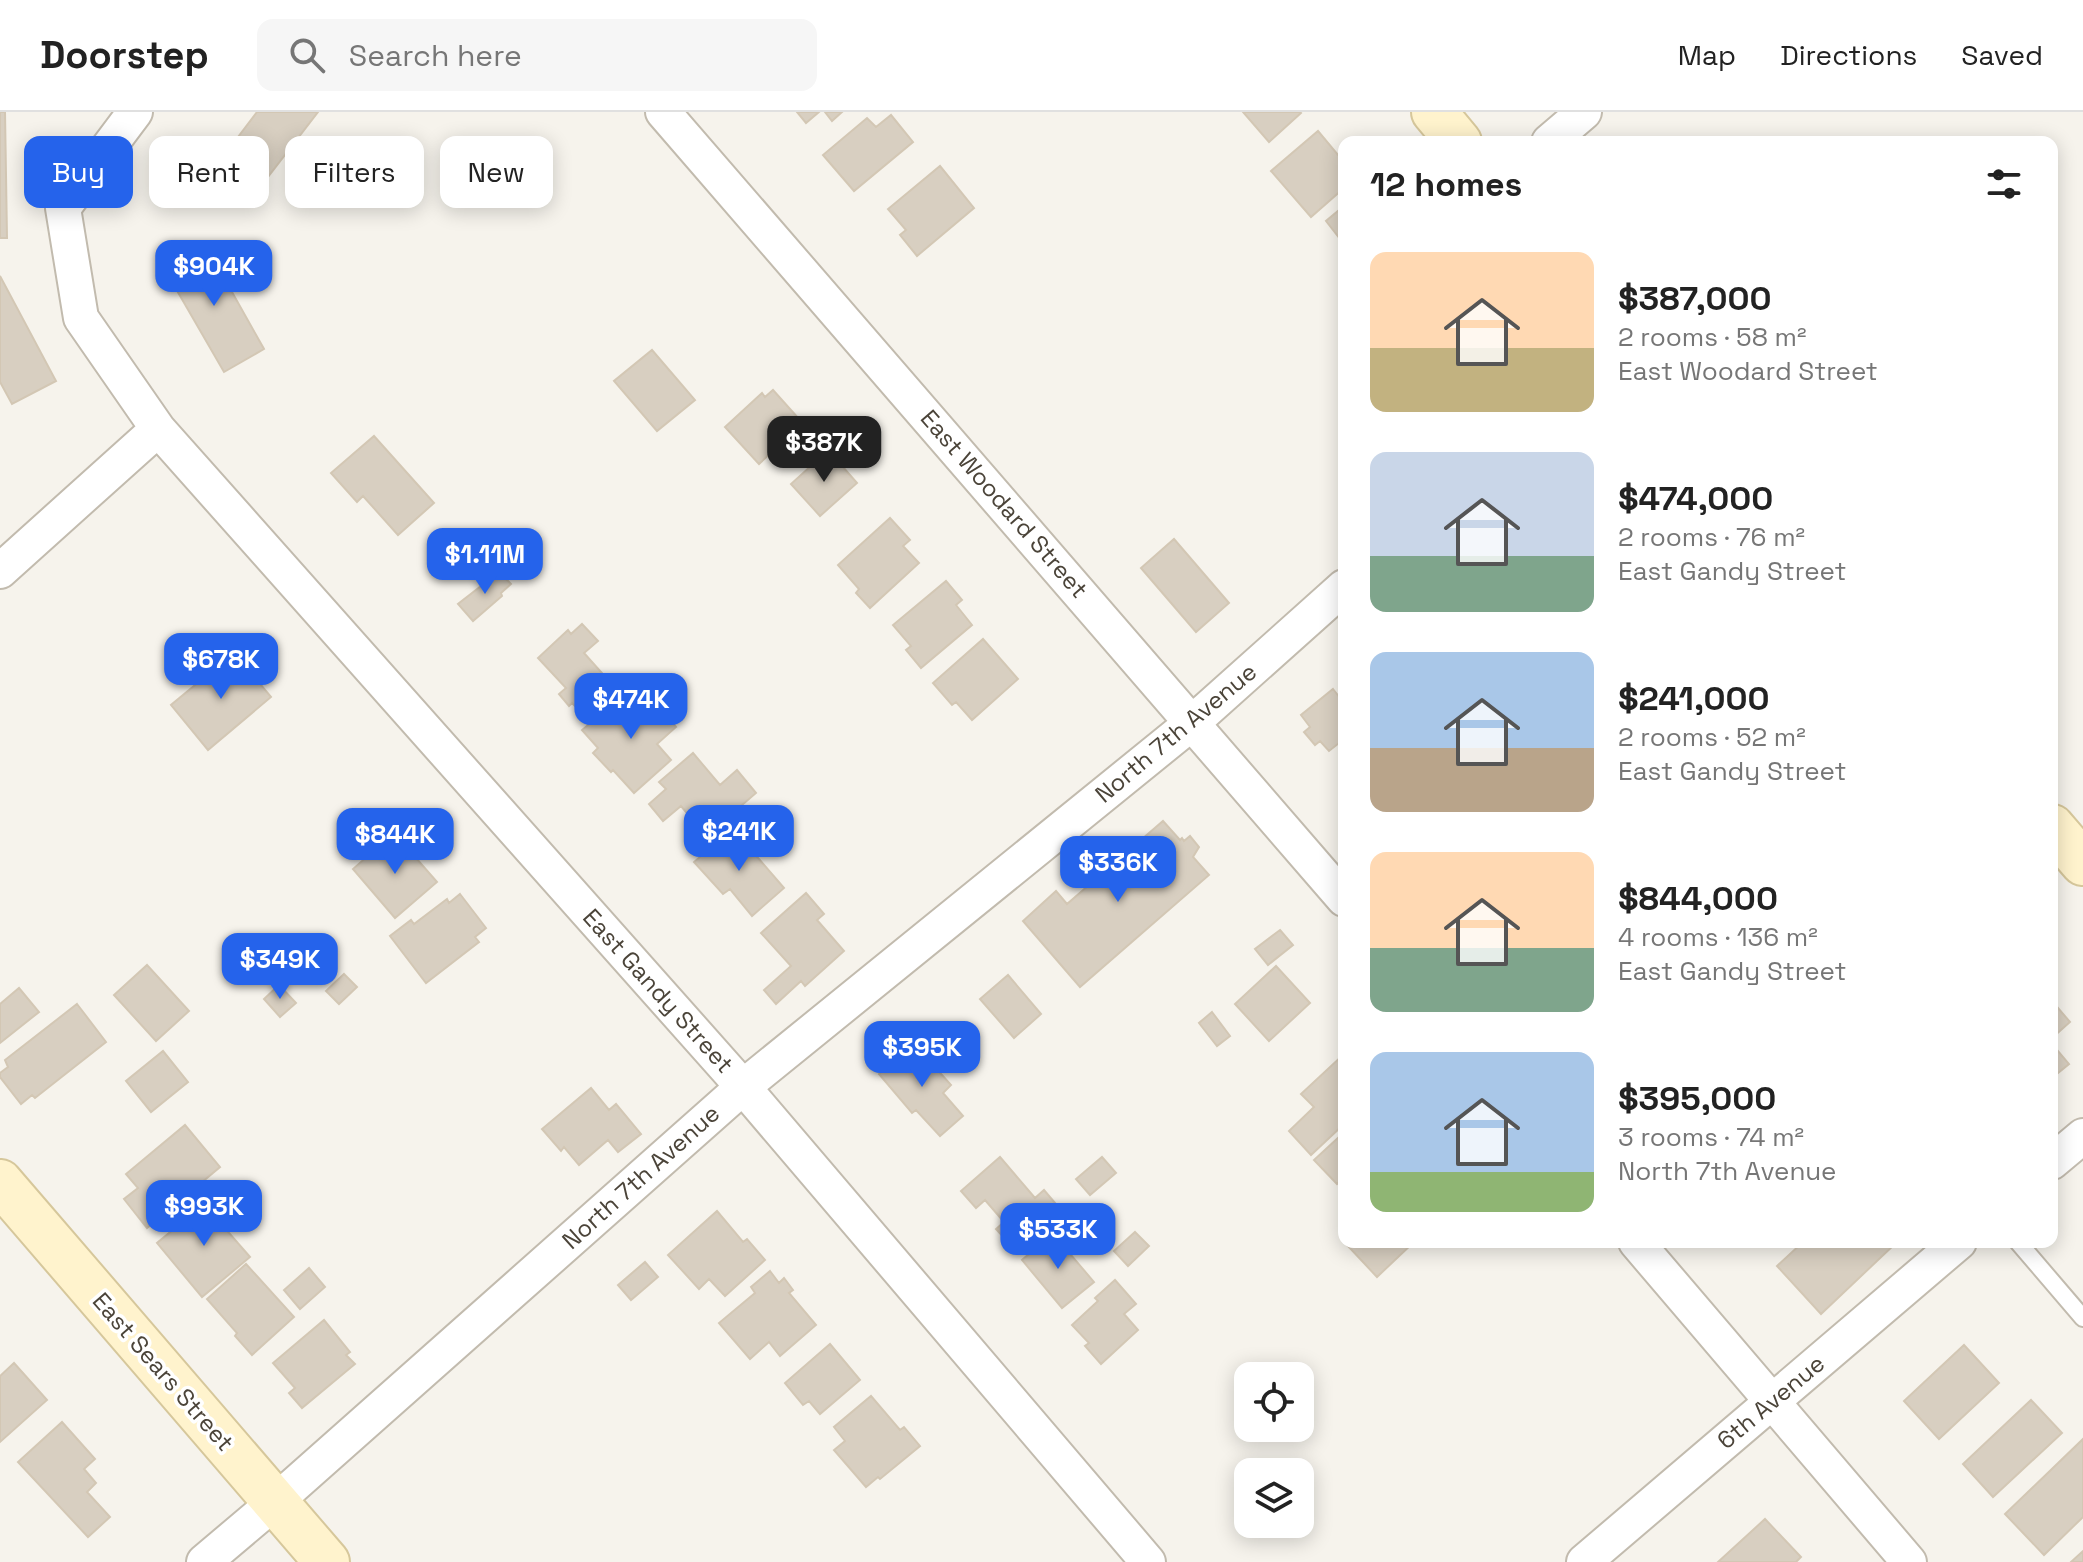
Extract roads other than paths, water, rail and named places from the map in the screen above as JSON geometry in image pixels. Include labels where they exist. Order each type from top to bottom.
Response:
[{"type":"street","name":"East Gandy Street","points":[[135,112],[63,208],[81,318],[158,429],[743,1087],[1148,1562]]},
{"type":"street","name":"East Woodard Street","points":[[663,112],[1338,892]]},
{"type":"street","points":[[1434,112],[1454,136]]},
{"type":"street","points":[[1556,136],[1584,112]]},
{"type":"street","points":[[0,571],[158,429]]},
{"type":"street","name":"North 7th Avenue","points":[[204,1562],[743,1087],[1193,722],[1338,592]]},
{"type":"street","points":[[2058,834],[2083,863]]},
{"type":"street","points":[[2058,1157],[2083,1136]]},
{"type":"street","name":"East Sears Street","points":[[0,1182],[327,1562]]},
{"type":"street","points":[[1641,1248],[1909,1562]]},
{"type":"street","name":"6th Avenue","points":[[1584,1562],[1952,1248]]},
{"type":"lane","points":[[2023,1248],[2083,1318]]}]
